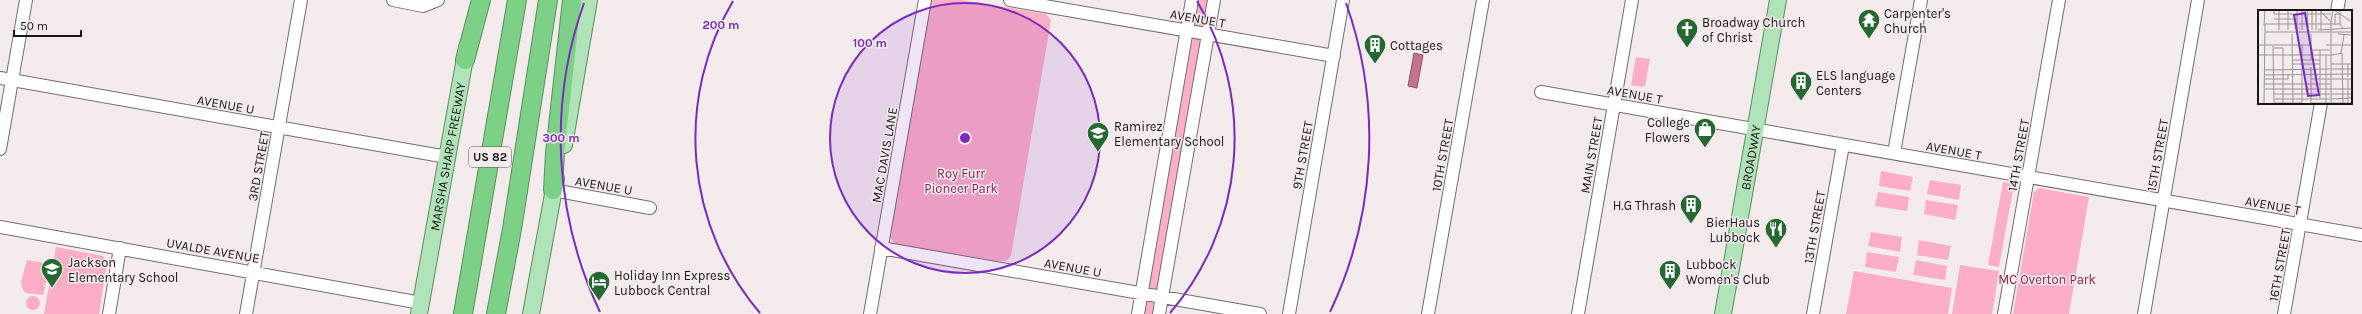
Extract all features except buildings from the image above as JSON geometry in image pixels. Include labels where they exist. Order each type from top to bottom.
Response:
[{"type":"highway","points":[[465,60],[481,0]]},
{"type":"highway","name":"US 82","points":[[463,314],[517,0]]},
{"type":"highway","name":"US 82","points":[[496,314],[512,229],[548,0]]},
{"type":"highway","points":[[553,190],[555,153],[572,0]]},
{"type":"main road","name":"MARSHA SHARP FREEWAY","points":[[420,308],[475,0]]},
{"type":"main road","points":[[532,314],[553,190],[563,150],[589,0]]},
{"type":"main road","name":"BROADWAY","points":[[1723,314],[1778,0]]},
{"type":"street","points":[[0,149],[26,0]]},
{"type":"street","name":"3RD STREET","points":[[246,314],[301,0]]},
{"type":"street","points":[[393,0],[423,6],[438,0]]},
{"type":"street","name":"MAC DAVIS LANE","points":[[870,314],[925,0]]},
{"type":"street","name":"AVENUE T","points":[[1010,0],[1063,5],[1187,31],[1334,56]]},
{"type":"street","points":[[1138,314],[1192,0]]},
{"type":"street","points":[[1159,314],[1214,0]]},
{"type":"street","name":"9TH STREET","points":[[1288,314],[1343,0]]},
{"type":"street","name":"10TH STREET","points":[[1428,314],[1482,0]]},
{"type":"street","name":"MAIN STREET","points":[[1578,314],[1632,0]]},
{"type":"street","points":[[1894,153],[1921,0]]},
{"type":"street","name":"14TH STREET","points":[[2004,314],[2059,0]]},
{"type":"street","name":"15TH STREET","points":[[2144,314],[2198,0]]},
{"type":"street","points":[[2337,10],[2339,0]]},
{"type":"street","name":"AVENUE U","points":[[0,78],[447,157]]},
{"type":"street","name":"AVENUE T","points":[[1541,92],[2362,235]]},
{"type":"street","name":"16TH STREET","points":[[2284,314],[2321,104]]},
{"type":"street","name":"13TH STREET","points":[[1813,314],[1842,145]]},
{"type":"street","name":"AVENUE U","points":[[553,190],[650,208]]},
{"type":"street","name":"UVALDE AVENUE","points":[[0,227],[253,272],[420,308]]},
{"type":"street","points":[[109,314],[120,248]]},
{"type":"street","name":"AVENUE U","points":[[881,248],[1260,314]]},
{"type":"green space","name":"Roy Furr Pioneer Park","points":[[930,0],[962,0],[1046,14],[1051,20],[1011,256],[1006,261],[997,261],[899,245],[894,243],[889,235]]},
{"type":"green space","points":[[1199,0],[1212,0],[1154,314],[1141,314],[1152,271]]},
{"type":"green space","points":[[1636,57],[1650,59],[1645,86],[1641,87],[1631,85]]},
{"type":"green space","points":[[1881,171],[1913,177],[1910,191],[1879,186]]},
{"type":"green space","points":[[1930,180],[1961,185],[1959,200],[1927,194]]},
{"type":"green space","points":[[2003,182],[2014,184],[1999,267],[1988,265]]},
{"type":"green space","name":"MC Overton Park","points":[[2039,188],[2089,197],[2069,314],[2013,314],[2034,192]]},
{"type":"green space","points":[[1878,192],[1909,197],[1907,211],[1875,206]]},
{"type":"green space","points":[[1926,200],[1958,205],[1955,220],[1924,214]]},
{"type":"green space","points":[[1871,232],[1902,237],[1900,252],[1868,246]]},
{"type":"green space","points":[[1919,240],[1951,246],[1948,260],[1917,255]]},
{"type":"green space","points":[[56,247],[103,256],[107,263],[99,314],[44,314]]},
{"type":"green space","points":[[1867,252],[1899,257],[1896,272],[1865,267]]},
{"type":"green space","points":[[27,260],[45,263],[46,282],[43,295],[26,293],[23,290],[21,282]]},
{"type":"green space","points":[[1916,260],[1947,266],[1945,280],[1913,275]]},
{"type":"green space","points":[[1960,265],[1999,271],[1992,314],[1952,314]]},
{"type":"green space","points":[[1854,271],[1952,288],[1948,314],[1846,314]]},
{"type":"green space","points":[[33,296],[38,298],[40,303],[38,308],[33,310],[28,308],[26,303],[28,298]]},
{"type":"shaded area","points":[[1414,53],[1423,55],[1417,88],[1408,86]]},
{"type":"place","name":"Carpenter's Church","points":[[1869,40]]},
{"type":"place","name":"Broadway Church of Christ","points":[[1687,48]]},
{"type":"place","name":"Cottages","points":[[1375,64]]},
{"type":"place","name":"ELS language Centers","points":[[1801,102]]},
{"type":"place","name":"College Flowers","points":[[1705,148]]},
{"type":"place","name":"Ramirez Elementary School","points":[[1098,152]]},
{"type":"place","name":"H.G Thrash","points":[[1691,224]]},
{"type":"place","name":"BierHaus Lubbock","points":[[1776,248]]},
{"type":"place","name":"Jackson Elementary School","points":[[52,288]]},
{"type":"place","name":"Lubbock Women's Club","points":[[1670,290]]},
{"type":"place","name":"Holiday Inn Express Lubbock Central","points":[[599,302]]}]
